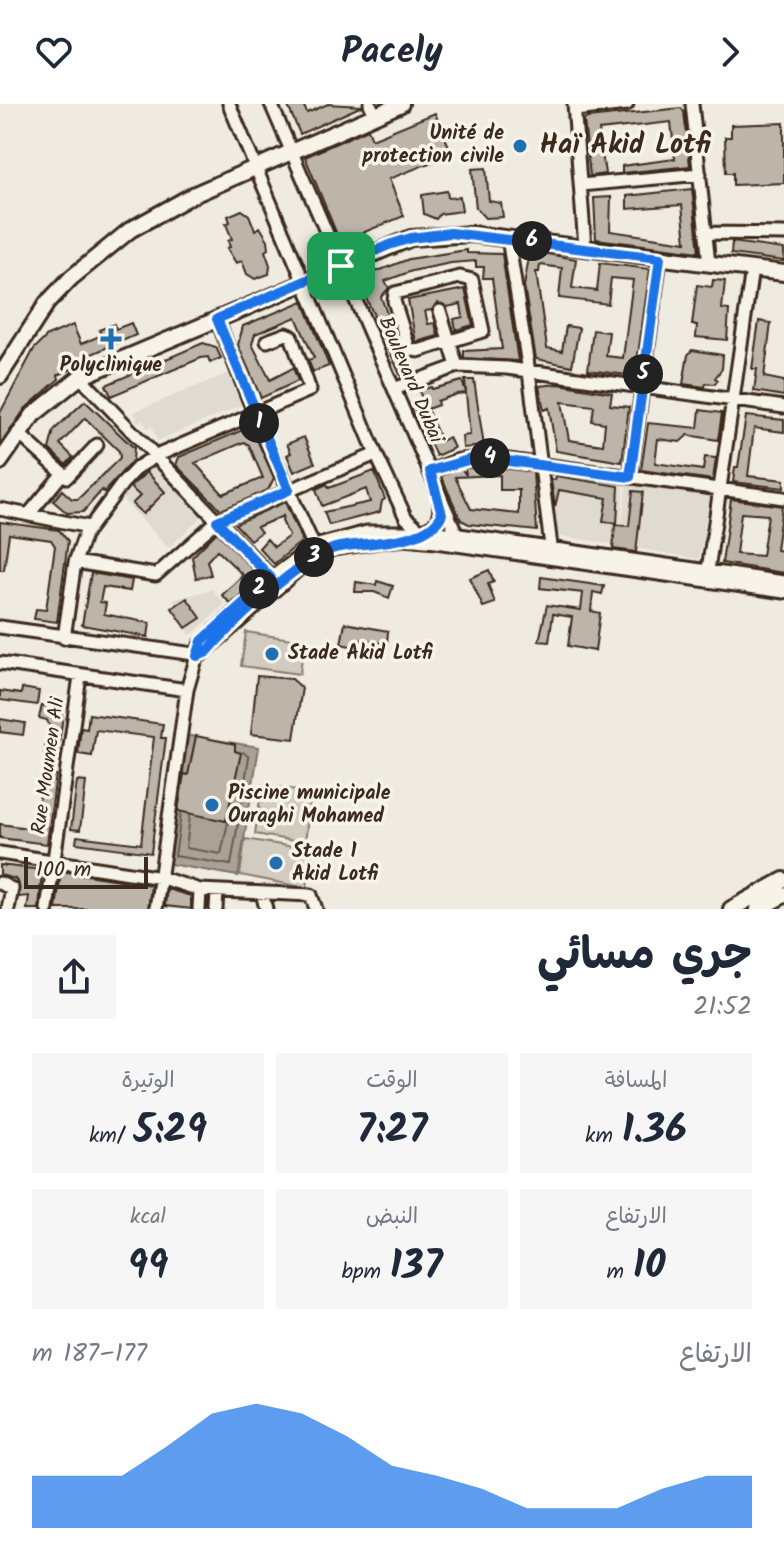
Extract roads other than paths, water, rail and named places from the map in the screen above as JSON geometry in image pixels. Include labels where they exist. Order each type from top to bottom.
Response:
[{"type":"main road","points":[[0,376],[47,303],[102,251],[160,211],[292,152],[373,110],[401,104]]},
{"type":"main road","points":[[0,462],[18,433],[52,398],[80,377],[389,245],[433,234],[508,238],[784,273]]},
{"type":"main road","points":[[731,909],[784,880]]},
{"type":"main road","points":[[758,909],[784,895]]},
{"type":"street","points":[[229,104],[405,529],[436,542],[552,554],[707,576],[784,582]]},
{"type":"street","name":"Boulevard Dubai","points":[[271,104],[457,535]]},
{"type":"street","points":[[585,247],[574,107],[627,104]]},
{"type":"street","points":[[692,104],[709,264]]},
{"type":"street","points":[[581,185],[700,174]]},
{"type":"street","points":[[707,233],[784,234]]},
{"type":"street","points":[[508,238],[552,554]]},
{"type":"street","points":[[630,477],[660,258]]},
{"type":"street","points":[[707,576],[752,269]]},
{"type":"street","points":[[460,277],[470,278],[483,331],[449,342],[418,351],[409,349],[394,301],[395,293],[460,277]]},
{"type":"street","points":[[440,311],[457,366]]},
{"type":"street","points":[[217,319],[254,413],[316,551]]},
{"type":"street","points":[[64,638],[75,562],[89,527],[138,467],[156,456],[310,390],[291,336],[286,334],[267,341]]},
{"type":"street","points":[[394,389],[457,366],[529,372],[784,407]]},
{"type":"street","points":[[80,377],[275,582]]},
{"type":"street","points":[[18,433],[67,477],[97,445]]},
{"type":"street","points":[[75,562],[156,575],[217,521],[376,454]]},
{"type":"street","points":[[430,471],[478,457],[784,498]]},
{"type":"street","points":[[29,514],[63,473]]},
{"type":"street","points":[[423,531],[439,521],[442,514],[436,485]]},
{"type":"street","points":[[0,509],[89,527]]},
{"type":"street","points":[[156,909],[187,690],[202,641],[316,551],[349,534],[405,529],[457,535],[552,554]]},
{"type":"street","points":[[423,531],[436,542]]},
{"type":"street","points":[[707,576],[784,592]]},
{"type":"street","points":[[0,627],[197,656]]},
{"type":"street","points":[[0,663],[187,690]]},
{"type":"street","name":"Rue Moumen Ali","points":[[47,909],[80,676]]},
{"type":"street","points":[[0,853],[162,878],[200,890],[311,895],[316,909]]},
{"type":"street","points":[[0,883],[12,889],[8,909],[0,906]]},
{"type":"street","points":[[199,909],[200,890]]},
{"type":"street","points":[[216,909],[217,892]]},
{"type":"street","points":[[262,893],[266,909]]},
{"type":"water","name":"Piscine municipale Ouraghi Mohamed","points":[[185,735],[259,747],[238,876],[164,863]]},
{"type":"place","name":"Unité de protection civile","points":[[520,146]]},
{"type":"place","name":"Polyclinique","points":[[111,339]]},
{"type":"place","name":"Stade Akid Lotfi","points":[[272,654]]},
{"type":"place","name":"Piscine municipale Ouraghi Mohamed","points":[[212,805]]},
{"type":"place","name":"Stade 1 Akid Lotfi","points":[[276,863]]},
{"type":"district","name":"Haï Akid Lotfi","points":[[625,145]]}]
